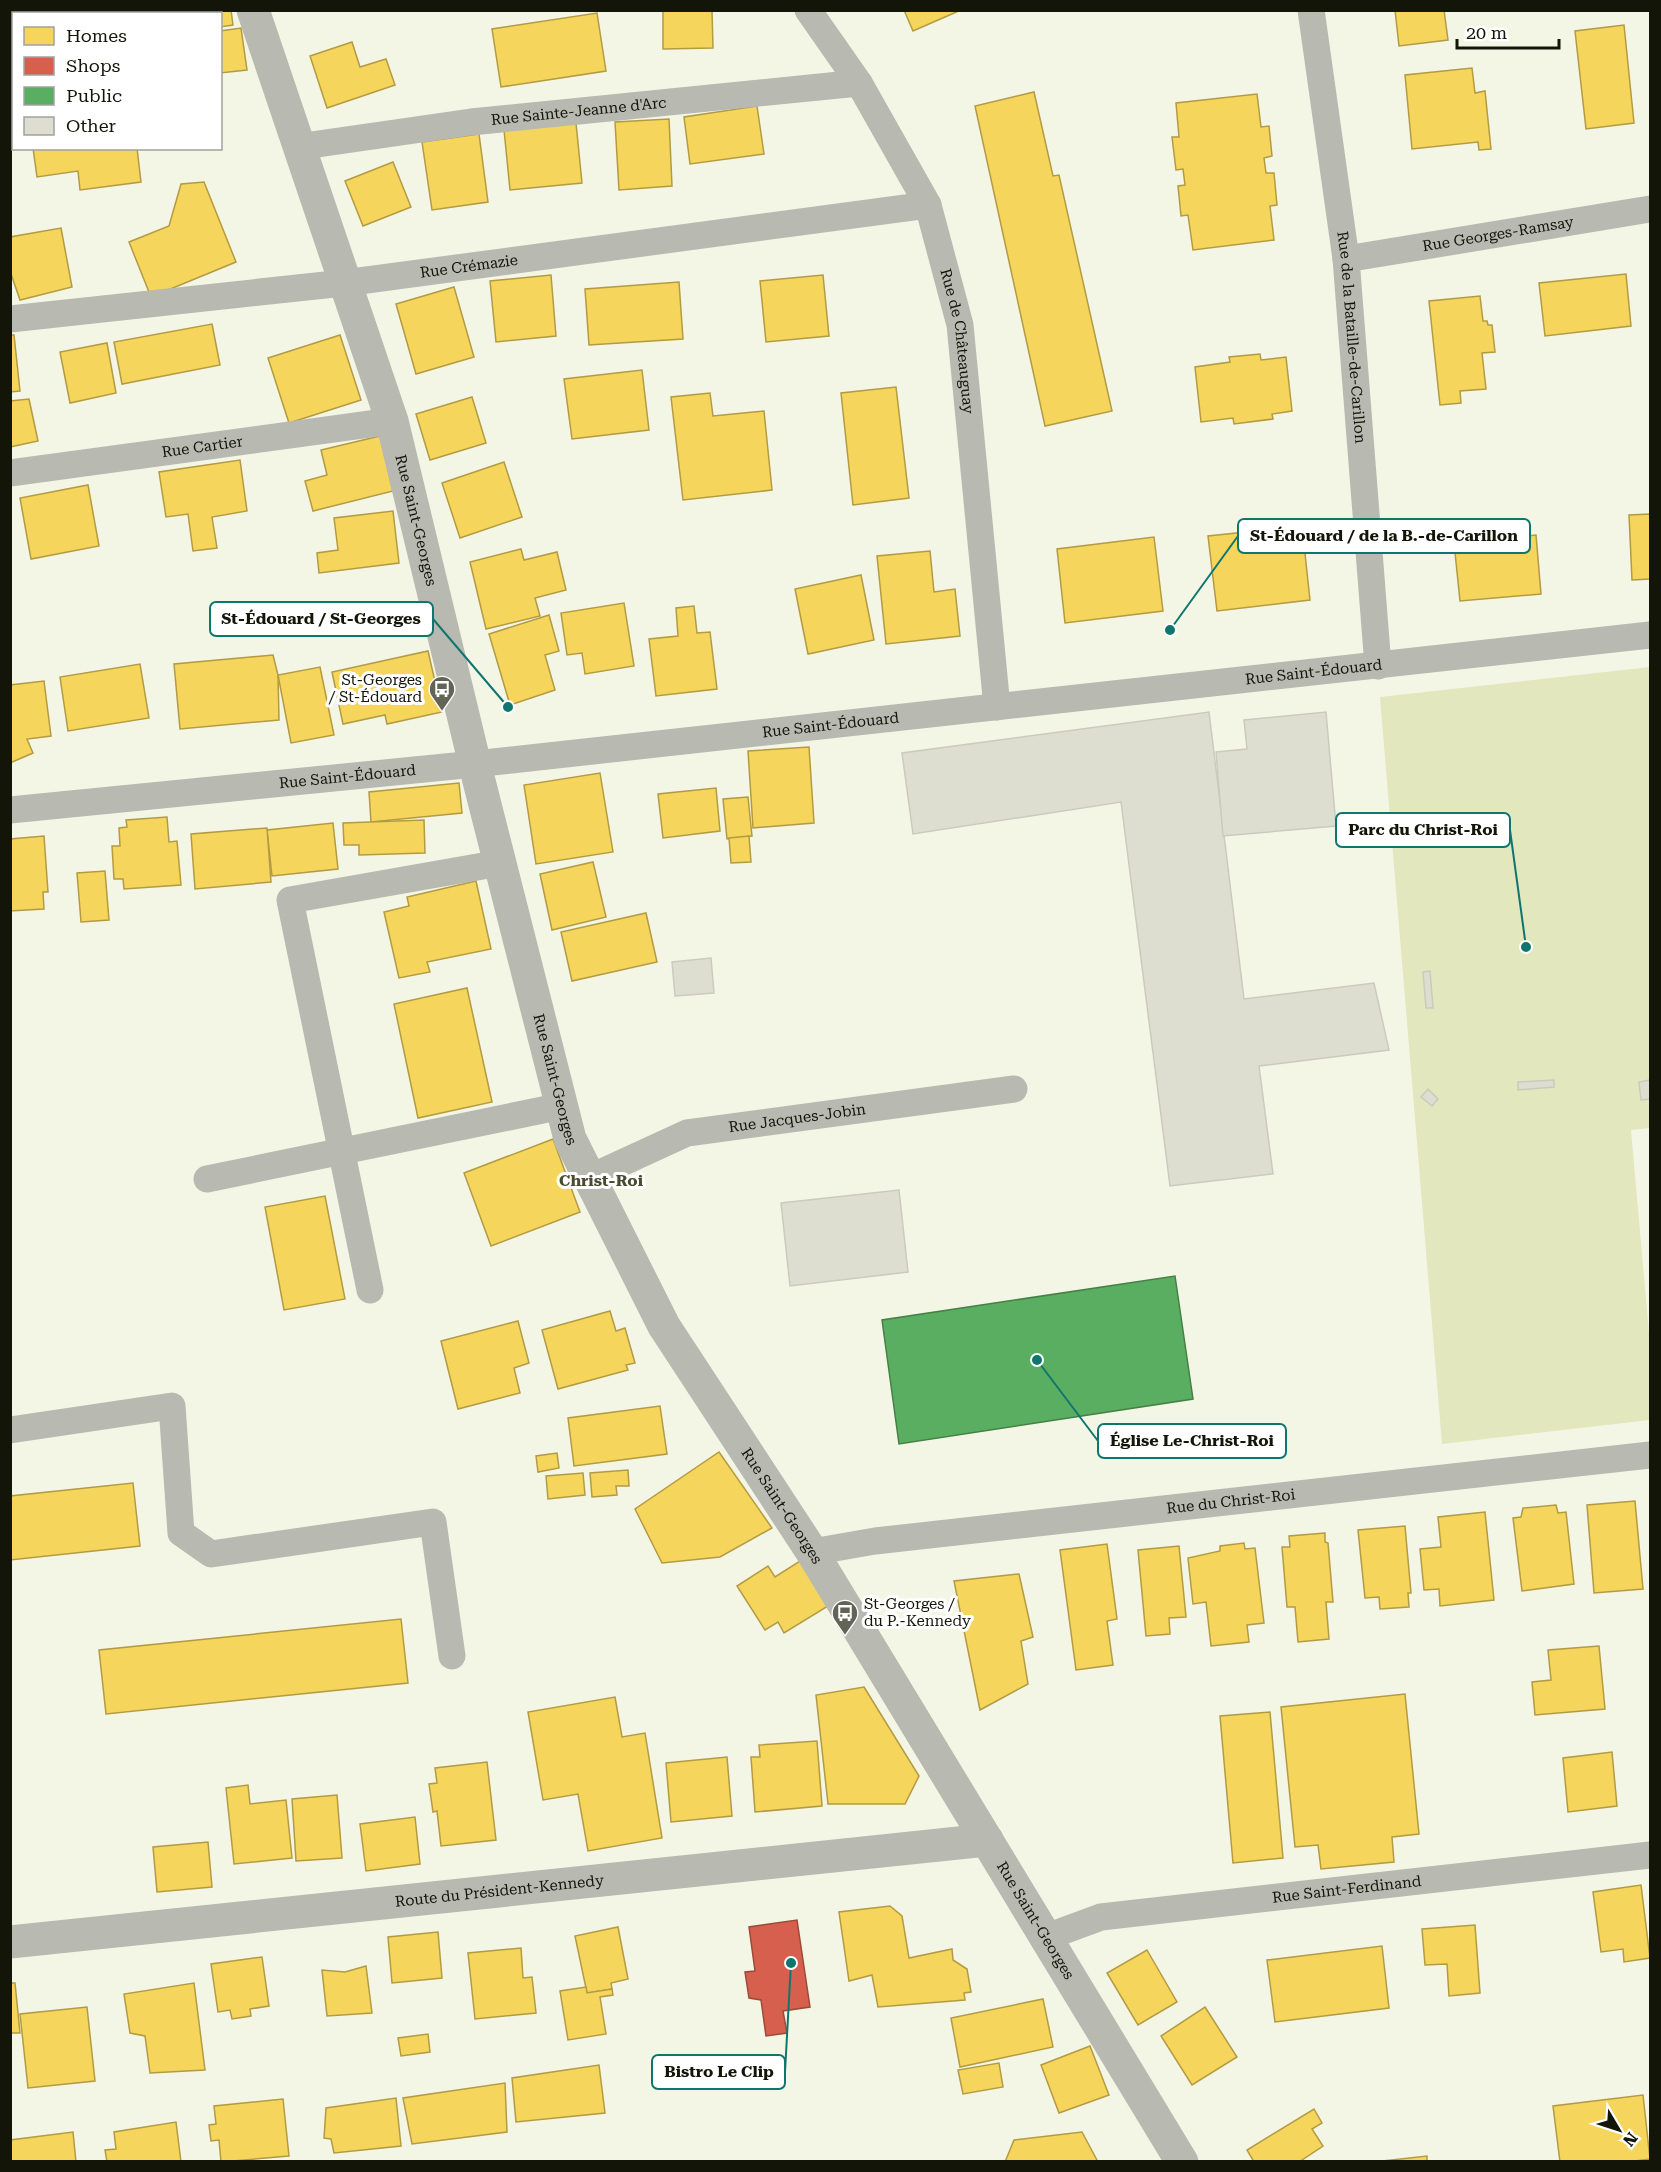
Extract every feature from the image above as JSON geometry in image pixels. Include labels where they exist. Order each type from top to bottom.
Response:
[{"type":"street","name":"Rue Saint-Georges","points":[[253,10],[297,147],[392,421],[475,764],[570,1139],[664,1326],[812,1552],[1044,1938],[1182,2162]]},
{"type":"street","name":"Rue de Châteauguay","points":[[808,10],[859,83],[928,205],[960,325],[997,707]]},
{"type":"street","name":"Rue de la Bataille-de-Carillon","points":[[1311,10],[1346,259],[1378,666]]},
{"type":"street","name":"Rue Sainte-Jeanne d'Arc","points":[[297,147],[471,122],[859,83]]},
{"type":"street","name":"Rue Crémazie","points":[[10,319],[344,283],[928,205]]},
{"type":"street","name":"Rue Georges-Ramsay","points":[[1346,259],[1650,209]]},
{"type":"street","name":"Rue Cartier","points":[[10,472],[392,421]]},
{"type":"street","name":"Rue Saint-Édouard","points":[[10,810],[475,764],[1650,635]]},
{"type":"street","points":[[370,1290],[290,900],[500,863]]},
{"type":"street","name":"Rue Jacques-Jobin","points":[[588,1178],[687,1132],[1014,1089]]},
{"type":"street","points":[[207,1179],[562,1106]]},
{"type":"street","points":[[10,1430],[172,1406],[181,1533],[211,1554],[433,1522],[452,1656]]},
{"type":"street","name":"Rue du Christ-Roi","points":[[812,1552],[874,1541],[1650,1455]]},
{"type":"street","name":"Route du Président-Kennedy","points":[[10,1942],[987,1840]]},
{"type":"street","name":"Rue Saint-Ferdinand","points":[[1044,1938],[1101,1917],[1650,1855]]},
{"type":"green space","points":[[1650,667],[1650,1128],[1631,1130],[1650,1344],[1650,1420],[1442,1444],[1380,697]]},
{"type":"building: Homes","points":[[24,10],[65,10],[65,12],[24,12]]},
{"type":"building: Homes","points":[[183,10],[231,10],[233,25],[222,27],[222,12],[183,12]]},
{"type":"building: Homes","points":[[663,10],[712,10],[713,48],[663,49]]},
{"type":"building: Homes","points":[[904,10],[961,10],[913,31]]},
{"type":"building: Homes","points":[[1395,10],[1444,10],[1448,40],[1399,46]]},
{"type":"building: Homes","points":[[597,13],[606,71],[501,87],[492,29]]},
{"type":"building: Homes","points":[[1624,25],[1634,123],[1586,129],[1575,31]]},
{"type":"building: Homes","points":[[241,28],[247,70],[222,73],[222,31]]},
{"type":"building: Homes","points":[[352,42],[360,67],[386,59],[395,85],[327,108],[310,56]]},
{"type":"building: Homes","points":[[1472,68],[1475,93],[1485,91],[1491,149],[1479,150],[1478,142],[1412,149],[1405,75]]},
{"type":"building: Homes","points":[[1034,92],[1053,176],[1059,175],[1112,411],[1045,426],[975,106]]},
{"type":"building: Homes","points":[[1257,94],[1261,127],[1269,126],[1272,156],[1264,158],[1266,173],[1274,173],[1277,205],[1270,206],[1274,240],[1193,250],[1188,215],[1181,216],[1178,186],[1185,185],[1183,169],[1176,170],[1172,137],[1179,137],[1176,103]]},
{"type":"building: Homes","points":[[757,106],[764,154],[690,164],[684,117]]},
{"type":"building: Homes","points":[[575,113],[582,183],[510,190],[503,120]]},
{"type":"building: Homes","points":[[669,119],[672,186],[619,190],[615,122]]},
{"type":"building: Homes","points":[[479,134],[488,202],[432,210],[422,142]]},
{"type":"building: Homes","points":[[33,150],[137,150],[141,182],[80,190],[78,171],[37,177]]},
{"type":"building: Homes","points":[[393,162],[411,207],[363,226],[345,181]]},
{"type":"building: Homes","points":[[204,182],[236,262],[151,297],[129,242],[169,226],[181,184]]},
{"type":"building: Homes","points":[[61,228],[72,287],[20,300],[10,271],[10,237]]},
{"type":"building: Homes","points":[[1626,274],[1631,326],[1545,336],[1539,283]]},
{"type":"building: Homes","points":[[551,275],[556,336],[496,342],[490,281]]},
{"type":"building: Homes","points":[[823,275],[829,336],[766,342],[760,281]]},
{"type":"building: Homes","points":[[679,282],[683,339],[589,345],[585,289]]},
{"type":"building: Homes","points":[[454,287],[474,357],[416,374],[396,304]]},
{"type":"building: Homes","points":[[1480,296],[1483,321],[1492,325],[1495,352],[1482,353],[1486,389],[1460,391],[1461,403],[1440,405],[1429,301]]},
{"type":"building: Homes","points":[[212,324],[220,365],[122,384],[114,342]]},
{"type":"building: Homes","points":[[10,335],[14,335],[20,391],[10,392]]},
{"type":"building: Homes","points":[[340,335],[361,400],[289,423],[268,358]]},
{"type":"building: Homes","points":[[107,343],[116,393],[70,403],[60,352]]},
{"type":"building: Homes","points":[[1260,354],[1261,360],[1286,357],[1292,411],[1272,414],[1273,419],[1234,424],[1233,418],[1201,422],[1195,367],[1230,362],[1229,357]]},
{"type":"building: Homes","points":[[642,370],[649,430],[572,439],[564,379]]},
{"type":"building: Homes","points":[[896,387],[909,498],[853,505],[841,393]]},
{"type":"building: Homes","points":[[710,393],[713,416],[764,411],[772,490],[683,500],[671,397]]},
{"type":"building: Homes","points":[[472,397],[486,443],[430,460],[416,414]]},
{"type":"building: Homes","points":[[29,399],[38,441],[10,447],[10,401]]},
{"type":"building: Homes","points":[[380,436],[393,491],[313,511],[305,481],[327,475],[321,450]]},
{"type":"building: Homes","points":[[240,460],[247,511],[212,517],[217,548],[193,551],[188,514],[166,517],[159,472]]},
{"type":"building: Homes","points":[[504,462],[522,517],[460,538],[442,483]]},
{"type":"building: Homes","points":[[88,485],[99,546],[31,559],[20,498]]},
{"type":"building: Homes","points":[[393,511],[399,563],[319,573],[317,553],[338,550],[334,518]]},
{"type":"building: Homes","points":[[1650,514],[1650,579],[1632,580],[1629,515]]},
{"type":"building: Homes","points":[[1302,526],[1310,600],[1217,611],[1208,536]]},
{"type":"building: Homes","points":[[1536,535],[1541,594],[1460,601],[1454,543]]},
{"type":"building: Homes","points":[[1154,537],[1163,611],[1065,623],[1057,549]]},
{"type":"building: Homes","points":[[521,549],[524,560],[557,552],[566,590],[535,598],[540,616],[486,629],[470,562]]},
{"type":"building: Homes","points":[[930,551],[934,592],[955,589],[960,636],[886,644],[877,556]]},
{"type":"building: Homes","points":[[861,575],[874,640],[808,654],[795,589]]},
{"type":"building: Homes","points":[[624,603],[634,666],[585,674],[582,653],[567,655],[561,613]]},
{"type":"building: Homes","points":[[694,606],[697,633],[710,632],[717,689],[656,696],[649,639],[678,636],[676,608]]},
{"type":"building: Homes","points":[[549,615],[559,651],[545,655],[555,690],[510,705],[489,634]]},
{"type":"building: Homes","points":[[428,651],[442,712],[387,724],[385,715],[343,724],[332,672]]},
{"type":"building: Homes","points":[[273,655],[278,675],[279,720],[180,729],[174,664]]},
{"type":"building: Homes","points":[[140,664],[149,718],[68,731],[60,677]]},
{"type":"building: Homes","points":[[320,667],[334,735],[291,743],[278,675]]},
{"type":"building: Homes","points":[[44,681],[51,736],[27,739],[33,753],[10,763],[10,685]]},
{"type":"building: Homes","points":[[809,747],[814,823],[753,828],[748,751]]},
{"type":"building: Homes","points":[[600,773],[613,852],[536,864],[524,785]]},
{"type":"building: Homes","points":[[459,783],[462,813],[371,822],[369,792]]},
{"type":"building: Homes","points":[[716,788],[720,831],[663,838],[658,794]]},
{"type":"building: Homes","points":[[748,797],[752,836],[727,839],[723,799]]},
{"type":"building: Homes","points":[[167,817],[169,842],[177,841],[181,885],[124,889],[123,879],[114,879],[112,846],[120,846],[119,828],[127,827],[126,820]]},
{"type":"building: Homes","points":[[424,820],[425,853],[359,855],[359,845],[344,845],[343,823]]},
{"type":"building: Homes","points":[[333,823],[338,869],[272,876],[267,830]]},
{"type":"building: Homes","points":[[267,828],[271,882],[195,889],[191,834]]},
{"type":"building: Homes","points":[[44,836],[48,892],[43,892],[44,909],[10,911],[10,839]]},
{"type":"building: Homes","points":[[749,836],[751,862],[731,863],[729,838]]},
{"type":"building: Homes","points":[[593,862],[606,917],[552,930],[540,874]]},
{"type":"building: Homes","points":[[105,871],[109,920],[81,922],[77,873]]},
{"type":"building: Homes","points":[[476,881],[491,949],[427,962],[430,972],[399,978],[384,912],[409,906],[407,897]]},
{"type":"building: Homes","points":[[646,913],[657,962],[572,981],[561,932]]},
{"type":"building: Homes","points":[[467,988],[492,1102],[418,1118],[394,1004]]},
{"type":"building: Homes","points":[[553,1139],[580,1212],[491,1246],[464,1173]]},
{"type":"building: Homes","points":[[325,1196],[345,1299],[284,1310],[265,1207]]},
{"type":"building: Homes","points":[[610,1311],[616,1331],[625,1328],[635,1363],[626,1365],[628,1370],[558,1389],[542,1330]]},
{"type":"building: Homes","points":[[518,1321],[529,1363],[514,1368],[520,1393],[458,1409],[441,1341]]},
{"type":"building: Homes","points":[[660,1406],[667,1454],[574,1466],[568,1418]]},
{"type":"building: Homes","points":[[719,1452],[772,1528],[720,1557],[662,1563],[635,1509]]},
{"type":"building: Homes","points":[[557,1453],[559,1468],[538,1472],[536,1456]]},
{"type":"building: Homes","points":[[628,1470],[629,1486],[616,1486],[617,1495],[592,1497],[590,1473]]},
{"type":"building: Homes","points":[[583,1473],[585,1495],[548,1499],[546,1476]]},
{"type":"building: Homes","points":[[133,1483],[140,1546],[10,1560],[10,1496]]},
{"type":"building: Homes","points":[[1635,1501],[1643,1589],[1594,1593],[1587,1505]]},
{"type":"building: Homes","points":[[1556,1505],[1558,1513],[1566,1512],[1574,1584],[1522,1591],[1513,1518],[1521,1517],[1523,1508]]},
{"type":"building: Homes","points":[[1485,1512],[1494,1600],[1440,1606],[1439,1589],[1424,1590],[1420,1549],[1441,1547],[1438,1517]]},
{"type":"building: Homes","points":[[1405,1526],[1411,1593],[1408,1593],[1409,1607],[1380,1609],[1379,1597],[1365,1598],[1358,1530]]},
{"type":"building: Homes","points":[[1325,1533],[1325,1542],[1328,1543],[1333,1602],[1326,1602],[1329,1639],[1298,1642],[1295,1607],[1287,1607],[1282,1547],[1290,1547],[1289,1536]]},
{"type":"building: Homes","points":[[1244,1543],[1245,1549],[1255,1548],[1264,1623],[1247,1625],[1249,1642],[1211,1646],[1206,1602],[1193,1604],[1188,1558],[1220,1551],[1220,1546]]},
{"type":"building: Homes","points":[[1107,1544],[1117,1619],[1107,1621],[1113,1665],[1076,1670],[1060,1550]]},
{"type":"building: Homes","points":[[1179,1546],[1186,1617],[1169,1618],[1170,1634],[1146,1636],[1138,1550]]},
{"type":"building: Homes","points":[[800,1561],[828,1606],[784,1633],[778,1622],[765,1630],[737,1586],[768,1566],[775,1577]]},
{"type":"building: Homes","points":[[1019,1574],[1033,1637],[1021,1641],[1028,1684],[980,1710],[954,1581]]},
{"type":"building: Homes","points":[[401,1619],[408,1683],[106,1714],[99,1650]]},
{"type":"building: Homes","points":[[1599,1646],[1605,1709],[1535,1715],[1532,1682],[1551,1680],[1548,1650]]},
{"type":"building: Homes","points":[[864,1687],[919,1776],[905,1804],[828,1804],[816,1695]]},
{"type":"building: Homes","points":[[1405,1694],[1419,1834],[1392,1837],[1394,1862],[1321,1869],[1318,1845],[1295,1847],[1281,1707]]},
{"type":"building: Homes","points":[[615,1697],[622,1737],[645,1733],[662,1838],[588,1851],[578,1794],[543,1800],[528,1712]]},
{"type":"building: Homes","points":[[1270,1712],[1283,1858],[1233,1863],[1220,1716]]},
{"type":"building: Homes","points":[[817,1741],[822,1806],[755,1812],[751,1757],[760,1757],[759,1745]]},
{"type":"building: Homes","points":[[1612,1752],[1617,1806],[1568,1812],[1563,1758]]},
{"type":"building: Homes","points":[[727,1757],[732,1816],[671,1822],[666,1763]]},
{"type":"building: Homes","points":[[487,1762],[496,1840],[441,1846],[437,1811],[433,1812],[429,1784],[437,1783],[435,1768]]},
{"type":"building: Homes","points":[[248,1785],[250,1804],[286,1800],[292,1858],[234,1864],[226,1788]]},
{"type":"building: Homes","points":[[337,1795],[342,1858],[296,1861],[292,1799]]},
{"type":"building: Homes","points":[[415,1817],[420,1864],[366,1871],[360,1824]]},
{"type":"building: Homes","points":[[208,1842],[212,1887],[157,1892],[153,1847]]},
{"type":"building: Homes","points":[[1641,1885],[1650,1958],[1624,1962],[1623,1949],[1601,1952],[1593,1892]]},
{"type":"building: Homes","points":[[890,1906],[902,1916],[909,1958],[952,1949],[953,1960],[967,1969],[971,1992],[964,1993],[965,2000],[878,2007],[872,1975],[849,1981],[839,1912]]},
{"type":"building: Homes","points":[[1475,1925],[1480,1993],[1449,1996],[1447,1964],[1425,1965],[1422,1929]]},
{"type":"building: Homes","points":[[618,1927],[628,1979],[611,1983],[612,1989],[587,1993],[575,1936]]},
{"type":"building: Homes","points":[[438,1932],[442,1978],[392,1983],[388,1937]]},
{"type":"building: Homes","points":[[1382,1946],[1389,2008],[1275,2022],[1267,1960]]},
{"type":"building: Homes","points":[[521,1948],[523,1978],[532,1977],[536,2013],[475,2019],[468,1953]]},
{"type":"building: Homes","points":[[1147,1950],[1177,2002],[1138,2025],[1107,1973]]},
{"type":"building: Homes","points":[[262,1957],[269,2006],[250,2009],[251,2016],[232,2019],[230,2010],[218,2012],[211,1964]]},
{"type":"building: Homes","points":[[366,1966],[372,2013],[327,2016],[322,1970],[345,1972]]},
{"type":"building: Homes","points":[[10,1983],[15,1983],[20,2033],[10,2033]]},
{"type":"building: Homes","points":[[194,1983],[205,2070],[150,2073],[145,2036],[130,2033],[124,1994]]},
{"type":"building: Homes","points":[[586,1987],[587,1993],[612,1989],[613,1995],[600,1997],[606,2034],[568,2040],[560,1991]]},
{"type":"building: Homes","points":[[1043,1999],[1053,2047],[960,2067],[951,2018]]},
{"type":"building: Homes","points":[[87,2007],[95,2081],[28,2088],[20,2014]]},
{"type":"building: Homes","points":[[1205,2007],[1237,2057],[1192,2085],[1161,2036]]},
{"type":"building: Homes","points":[[428,2034],[430,2052],[401,2056],[398,2038]]},
{"type":"building: Homes","points":[[1090,2046],[1109,2095],[1059,2113],[1041,2065]]},
{"type":"building: Homes","points":[[999,2063],[1003,2087],[963,2094],[958,2070]]},
{"type":"building: Homes","points":[[599,2065],[605,2113],[516,2122],[512,2078]]},
{"type":"building: Homes","points":[[505,2083],[507,2132],[412,2144],[403,2098]]},
{"type":"building: Homes","points":[[1643,2095],[1650,2159],[1627,2162],[1560,2162],[1553,2106]]},
{"type":"building: Homes","points":[[396,2098],[401,2146],[334,2153],[331,2139],[324,2138],[326,2108]]},
{"type":"building: Homes","points":[[283,2099],[289,2156],[221,2162],[219,2140],[211,2141],[209,2125],[216,2124],[214,2106]]},
{"type":"building: Homes","points":[[1314,2109],[1322,2123],[1312,2129],[1323,2146],[1299,2162],[1254,2162],[1247,2150]]},
{"type":"building: Homes","points":[[176,2122],[181,2162],[107,2162],[105,2150],[116,2149],[114,2132]]},
{"type":"building: Homes","points":[[73,2132],[76,2162],[10,2162],[10,2140]]},
{"type":"building: Homes","points":[[1082,2132],[1098,2162],[1005,2162],[1014,2140]]},
{"type":"building: Homes","points":[[1427,2156],[1427,2162],[1373,2162]]},
{"type":"building: Shops","points":[[797,1920],[810,2007],[783,2011],[787,2033],[766,2036],[761,2000],[749,1998],[745,1972],[755,1971],[749,1927]]},
{"type":"building: Public","points":[[1175,1276],[1193,1399],[899,1444],[882,1320]]},
{"type":"building: Other","points":[[1209,712],[1244,999],[1374,983],[1389,1050],[1259,1066],[1273,1174],[1170,1186],[1121,802],[913,834],[902,753]]},
{"type":"building: Other","points":[[1326,712],[1336,826],[1223,836],[1216,752],[1247,749],[1244,720]]},
{"type":"building: Other","points":[[711,958],[714,993],[675,996],[672,962]]},
{"type":"building: Other","points":[[1430,971],[1433,1008],[1426,1008],[1423,972]]},
{"type":"building: Other","points":[[1554,1080],[1554,1087],[1518,1090],[1518,1082]]},
{"type":"building: Other","points":[[1650,1080],[1650,1099],[1641,1100],[1639,1082]]},
{"type":"building: Other","points":[[1428,1089],[1438,1099],[1432,1106],[1421,1097]]},
{"type":"building: Other","points":[[899,1190],[908,1272],[790,1286],[781,1203]]},
{"type":"place","name":"St-Édouard / de la B.-de-Carillon","points":[[1170,630]]},
{"type":"place","name":"St-Édouard / St-Georges","points":[[508,707]]},
{"type":"place","name":"St-Georges / St-Édouard","points":[[442,712]]},
{"type":"place","name":"Parc du Christ-Roi","points":[[1526,947]]},
{"type":"place","name":"Église Le-Christ-Roi","points":[[1037,1360]]},
{"type":"place","name":"St-Georges / du P.-Kennedy","points":[[845,1636]]},
{"type":"place","name":"Bistro Le Clip","points":[[791,1963]]},
{"type":"district","name":"Christ-Roi","points":[[601,1180]]}]
